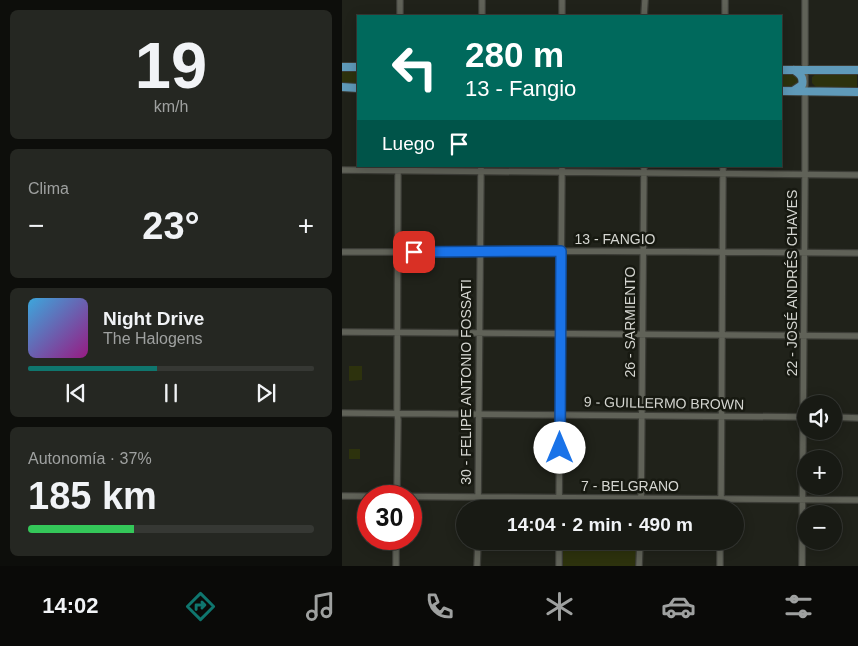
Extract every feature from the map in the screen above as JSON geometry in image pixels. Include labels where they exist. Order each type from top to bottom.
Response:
[{"type":"main road","points":[[342,67],[357,67]]},
{"type":"main road","points":[[782,70],[858,70]]},
{"type":"main road","points":[[793,70],[802,76],[803,81],[802,85],[794,91]]},
{"type":"main road","points":[[342,87],[357,88]]},
{"type":"main road","points":[[782,91],[858,92]]},
{"type":"street","points":[[400,0],[400,15]]},
{"type":"street","points":[[482,0],[482,15]]},
{"type":"street","points":[[562,0],[562,15]]},
{"type":"street","points":[[644,15],[645,0]]},
{"type":"street","points":[[725,0],[725,15]]},
{"type":"street","name":"22 - JOSÉ ANDRÉS CHAVES","points":[[804,0],[804,395]]},
{"type":"street","points":[[721,499],[723,167]]},
{"type":"street","points":[[398,169],[398,485]]},
{"type":"street","name":"30 - FELIPE ANTONIO FOSSATI","points":[[478,497],[481,169]]},
{"type":"street","points":[[342,170],[562,169],[644,170],[723,174],[858,175]]},
{"type":"street","points":[[559,498],[562,169]]},
{"type":"street","name":"26 - SARMIENTO","points":[[641,498],[644,170]]},
{"type":"street","name":"13 - FANGIO","points":[[342,252],[858,253]]},
{"type":"street","points":[[342,332],[858,336]]},
{"type":"street","name":"9 - GUILLERMO BROWN","points":[[342,413],[797,417]]},
{"type":"street","points":[[842,417],[858,418]]},
{"type":"street","name":"22 - JOSÉ ANDRÉS CHAVES","points":[[802,566],[803,440]]},
{"type":"street","name":"7 - BELGRANO","points":[[342,496],[357,496]]},
{"type":"street","name":"7 - BELGRANO","points":[[422,496],[802,498],[858,500]]},
{"type":"street","points":[[396,550],[396,566]]},
{"type":"street","points":[[477,566],[478,550]]},
{"type":"street","points":[[559,550],[559,566]]},
{"type":"street","points":[[639,566],[640,550]]},
{"type":"street","points":[[720,550],[720,566]]},
{"type":"green space","points":[[342,69],[357,69],[357,85],[342,84]]},
{"type":"green space","points":[[782,73],[792,73],[797,77],[797,84],[792,88],[782,88]]},
{"type":"green space","points":[[817,73],[857,73],[857,89],[817,88],[812,83],[812,77]]},
{"type":"green space","points":[[349,366],[362,366],[362,380],[349,381]]},
{"type":"green space","points":[[349,449],[360,449],[360,459],[349,459]]},
{"type":"green space","points":[[561,550],[638,550],[637,566],[561,566]]},
{"type":"route","points":[[414,252],[561,251],[560,448]]}]
